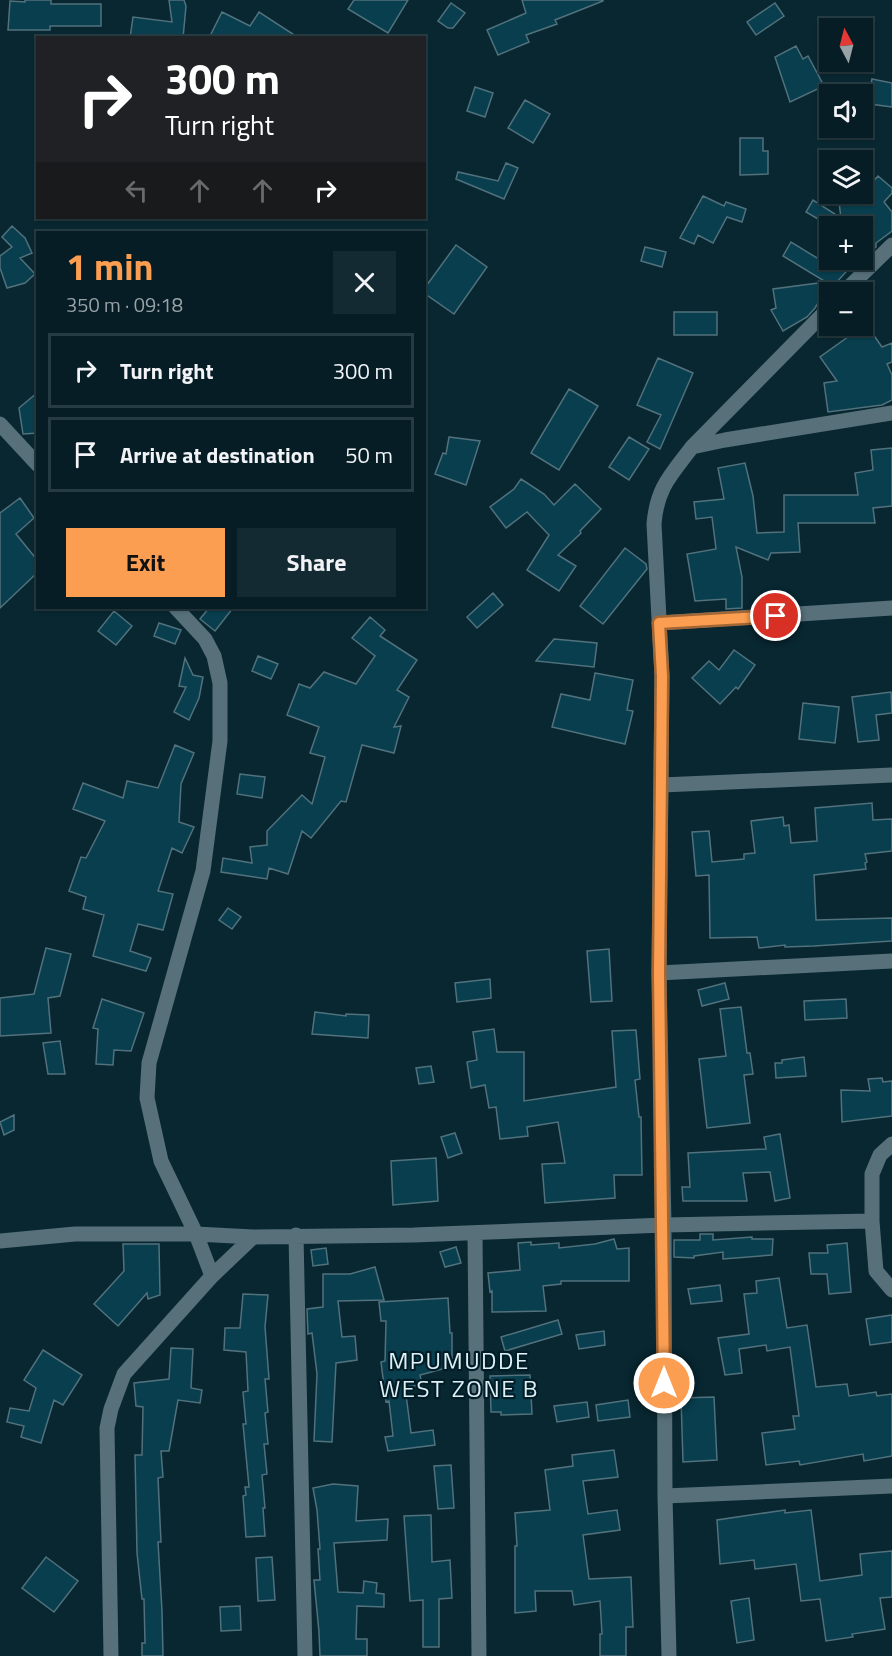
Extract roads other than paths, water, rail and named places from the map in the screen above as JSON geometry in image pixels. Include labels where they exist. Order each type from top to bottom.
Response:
[{"type":"street","points":[[854,282],[892,245]]},
{"type":"street","points":[[669,1656],[659,973],[662,676],[654,524],[656,504],[663,485],[692,447],[819,318]]},
{"type":"street","points":[[692,447],[892,413]]},
{"type":"street","points":[[0,424],[36,463]]},
{"type":"street","points":[[659,623],[892,608]]},
{"type":"street","points":[[177,609],[205,639],[214,656],[220,683],[220,741],[203,871],[149,1063],[147,1098],[152,1127],[162,1161],[196,1234],[212,1276]]},
{"type":"street","points":[[662,785],[892,775]]},
{"type":"street","points":[[659,973],[892,960]]},
{"type":"street","points":[[892,1144],[880,1155],[872,1174],[872,1221],[876,1271],[892,1290]]},
{"type":"street","points":[[0,1241],[75,1234],[196,1234],[253,1237],[872,1221]]},
{"type":"street","points":[[475,1233],[479,1656]]},
{"type":"street","points":[[296,1235],[305,1656]]},
{"type":"street","points":[[111,1656],[107,1428],[111,1409],[124,1374],[212,1276],[253,1237]]},
{"type":"street","points":[[665,1496],[892,1486]]},
{"type":"district","name":"MPUMUDDE WEST ZONE B","points":[[459,1375]]}]
